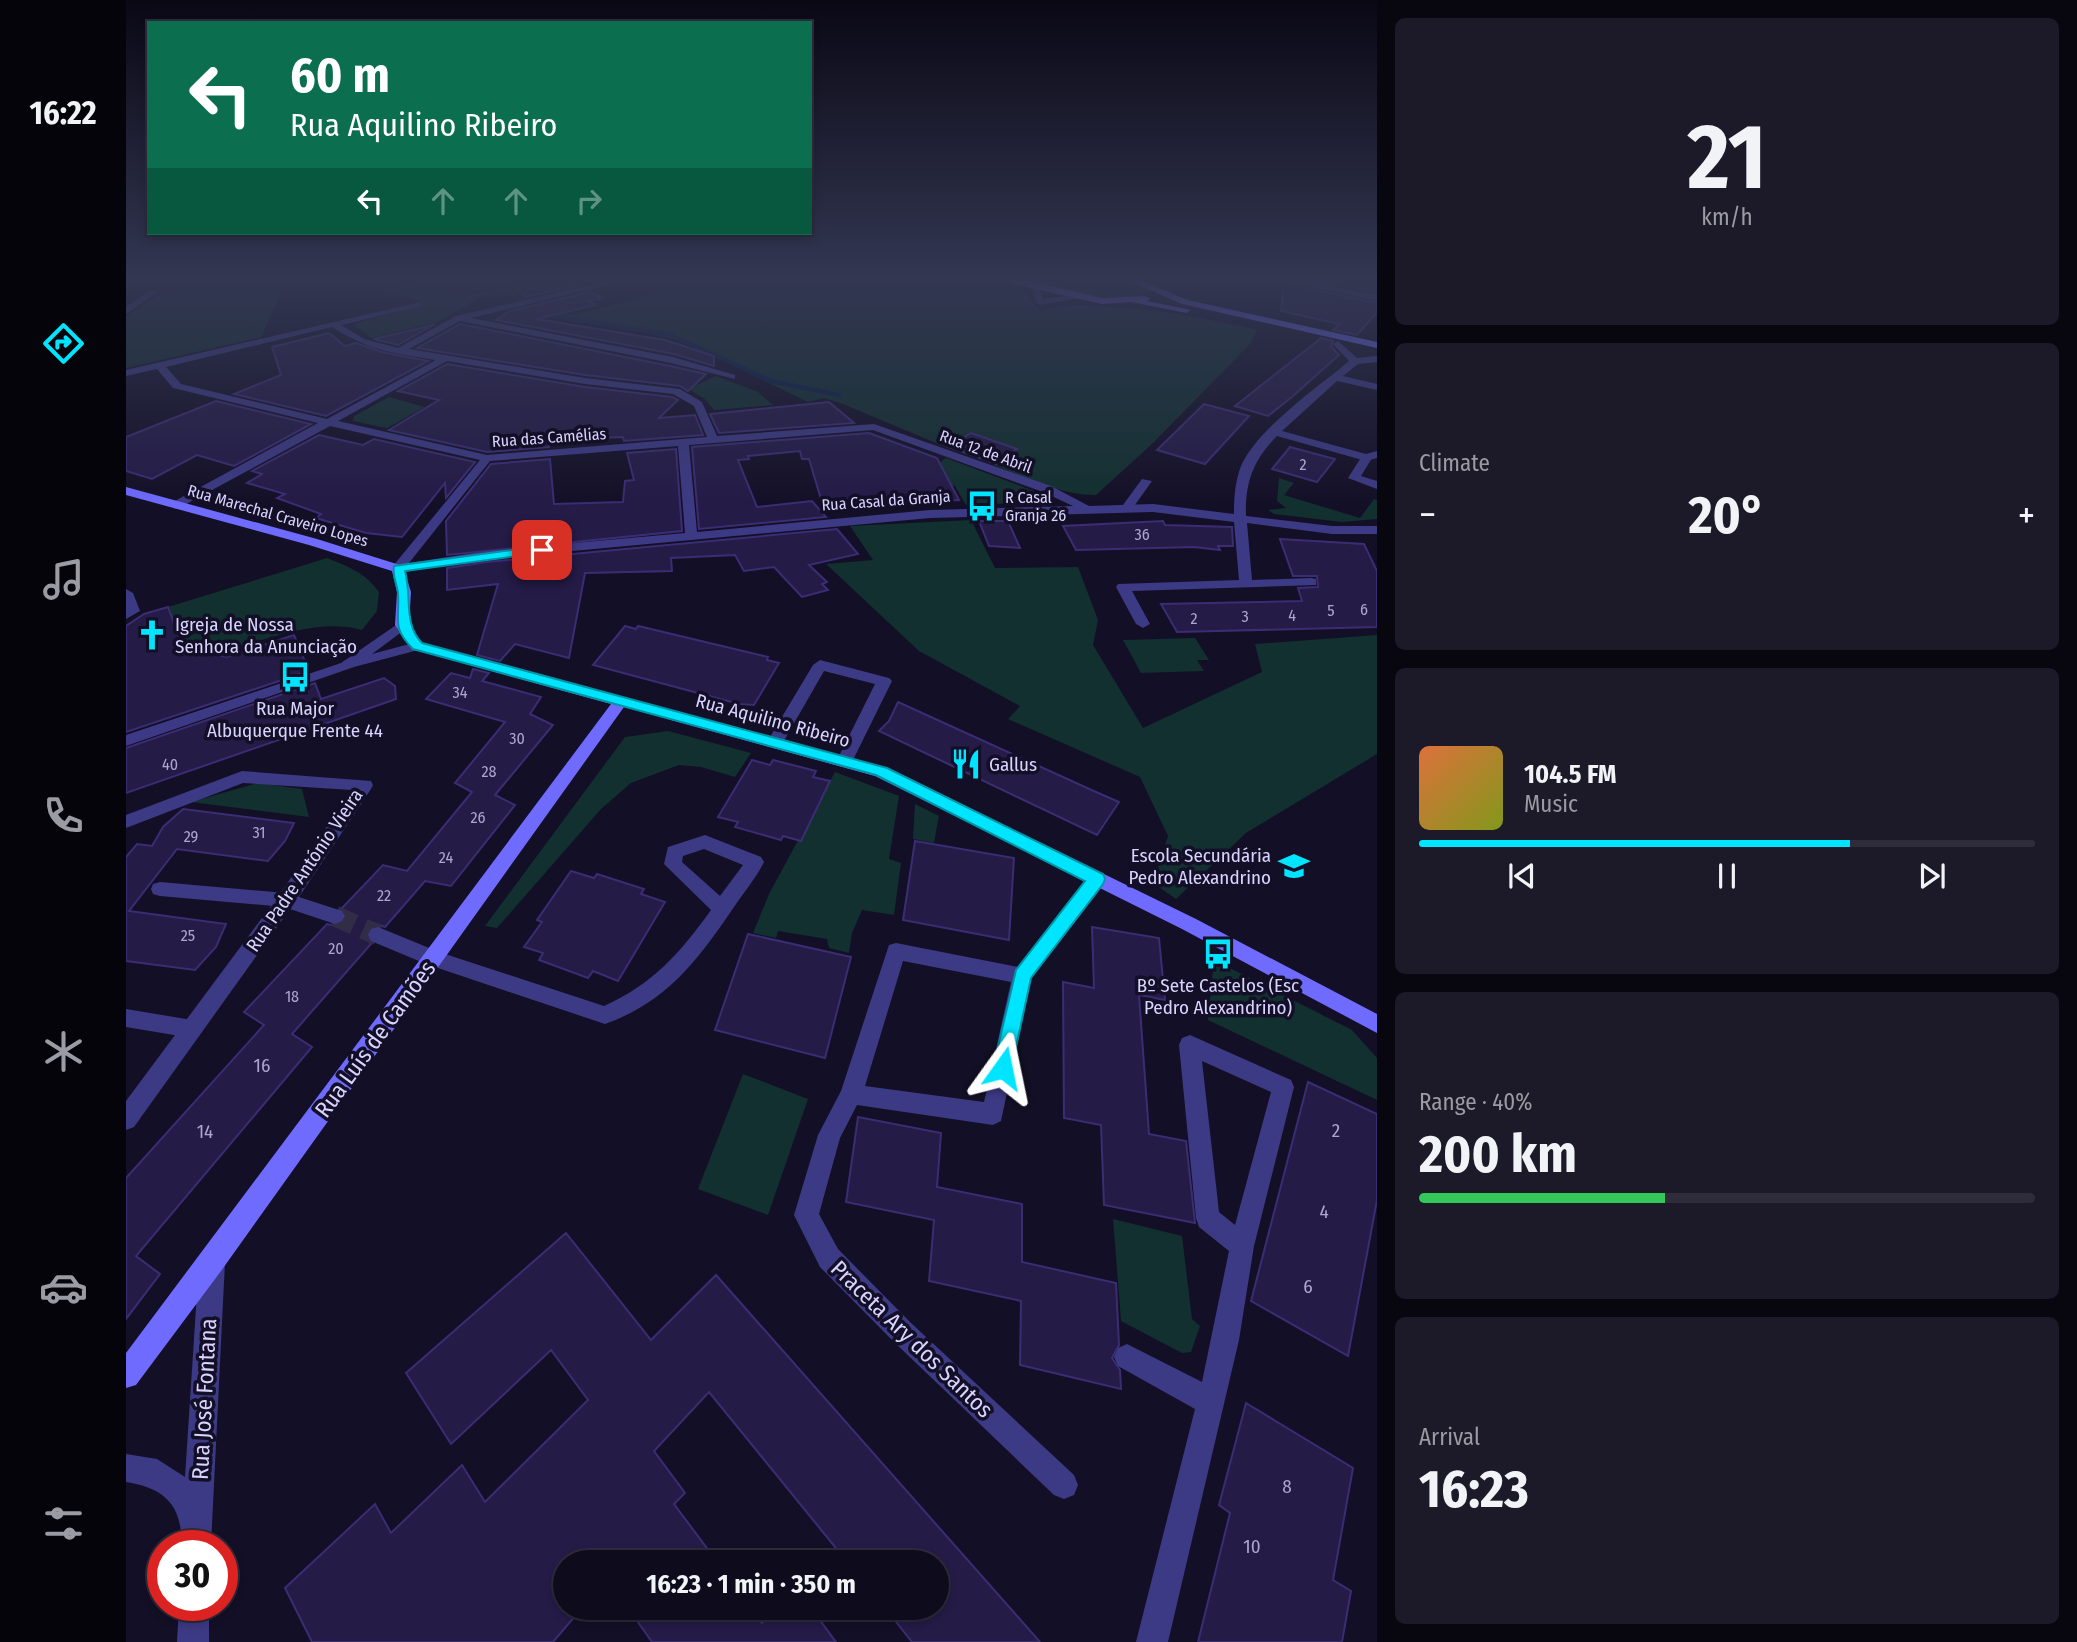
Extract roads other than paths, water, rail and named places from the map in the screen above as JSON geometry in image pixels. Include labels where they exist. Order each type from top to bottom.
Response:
[{"type":"street","points":[[126,373],[212,353]]},
{"type":"street","points":[[411,353],[585,381],[676,391],[698,404],[713,439]]},
{"type":"street","points":[[636,353],[732,377]]},
{"type":"street","points":[[1347,353],[1355,361]]},
{"type":"street","points":[[177,505],[446,358]]},
{"type":"street","points":[[1246,584],[1241,517],[1248,465],[1275,432],[1355,361],[1377,359]]},
{"type":"street","name":"Rua das Camélias","points":[[159,365],[177,386],[206,395],[488,458],[874,427]]},
{"type":"street","points":[[1337,378],[1377,387]]},
{"type":"street","name":"Rua 12 de Abril","points":[[874,427],[1047,489],[1086,508]]},
{"type":"street","points":[[1275,432],[1372,456],[1353,478],[1377,485]]},
{"type":"street","points":[[683,442],[691,535]]},
{"type":"street","points":[[126,741],[346,666],[417,646],[402,625],[404,592],[398,569],[488,458]]},
{"type":"street","points":[[1126,509],[1146,481]]},
{"type":"street","name":"Rua Marechal Craveiro Lopes","points":[[126,492],[398,569]]},
{"type":"street","name":"Rua Casal da Granja","points":[[398,569],[487,555],[904,516],[1086,508],[1178,509],[1332,530],[1377,530]]},
{"type":"street","points":[[1143,624],[1123,587],[1311,582]]},
{"type":"street","points":[[126,593],[133,611],[126,615]]},
{"type":"street","points":[[346,666],[402,625]]},
{"type":"street","name":"Rua Aquilino Ribeiro","points":[[417,646],[845,760],[913,786],[1375,1020]]},
{"type":"street","points":[[775,742],[820,665],[884,681],[845,760]]},
{"type":"street","name":"Rua Luís de Camões","points":[[126,1375],[212,1262],[621,701]]},
{"type":"street","name":"Rua Padre António Vieira","points":[[126,822],[242,777],[365,785],[286,900],[126,1119]]},
{"type":"street","points":[[851,1094],[993,1114],[1022,976],[1097,879]]},
{"type":"street","points":[[160,889],[286,900],[335,916]]},
{"type":"street","points":[[379,935],[433,958],[605,1015],[648,994],[690,955],[722,909]]},
{"type":"street","name":"Praceta Ary dos Santos","points":[[1022,976],[896,951],[851,1094],[829,1135],[806,1214],[829,1258],[901,1331],[1064,1485]]},
{"type":"street","points":[[126,1018],[192,1029]]},
{"type":"street","points":[[1152,1642],[1211,1402],[1242,1246],[1283,1087],[1190,1045],[1208,1218],[1242,1246]]},
{"type":"street","name":"Rua José Fontana","points":[[198,1530],[212,1262]]},
{"type":"street","points":[[1127,1357],[1211,1402]]},
{"type":"street","name":"Rua José Fontana","points":[[126,1468],[157,1473],[185,1495],[194,1530]]},
{"type":"street","points":[[193,1642],[194,1621]]},
{"type":"waterway","points":[[709,353],[771,381],[839,395]]},
{"type":"tunnel","points":[[335,916],[378,935]]},
{"type":"place","name":"R Casal Granja 26","points":[[982,506]]},
{"type":"place","name":"Igreja de Nossa Senhora da Anunciação","points":[[152,635]]},
{"type":"place","name":"Rua Major Albuquerque Frente 44","points":[[295,677]]},
{"type":"place","name":"Gallus","points":[[966,764]]},
{"type":"place","name":"Escola Secundária Pedro Alexandrino","points":[[1294,866]]},
{"type":"place","name":"Bº Sete Castelos (Esc Pedro Alexandrino)","points":[[1218,954]]}]
